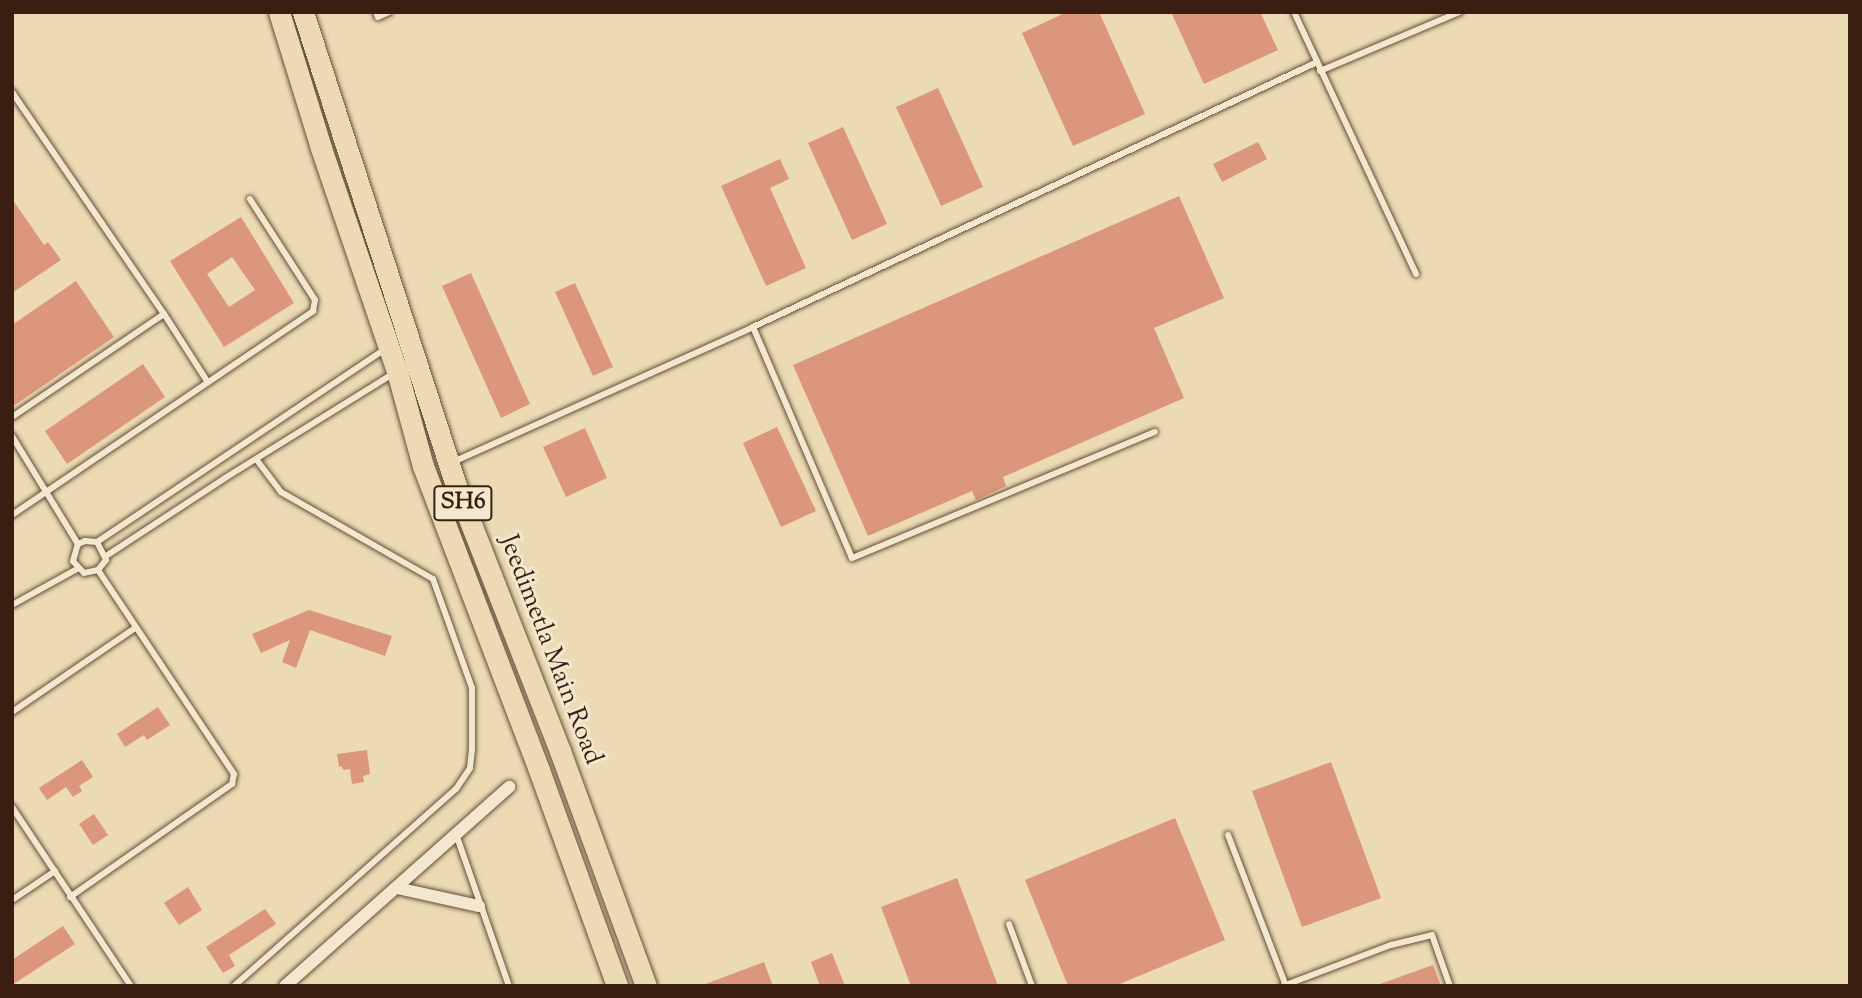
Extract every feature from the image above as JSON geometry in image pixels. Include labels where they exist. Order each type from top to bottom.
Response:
[{"type":"main road","points":[[282,21],[305,17]]},
{"type":"main road","name":"Jeedimetla Main Road","points":[[305,17],[448,464],[646,986]]},
{"type":"main road","name":"Jeedimetla Main Road","points":[[282,21],[321,148],[397,371],[423,466],[539,770],[617,986]]},
{"type":"street","points":[[285,986],[509,787]]},
{"type":"street","points":[[397,888],[479,906]]},
{"type":"lane","points":[[376,12],[378,17],[389,12]]},
{"type":"lane","points":[[1294,12],[1315,63],[1416,274]]},
{"type":"lane","points":[[1320,71],[1460,12]]},
{"type":"lane","points":[[448,464],[753,327],[1315,63]]},
{"type":"lane","points":[[12,92],[208,382]]},
{"type":"lane","points":[[12,514],[313,312],[315,300],[250,199]]},
{"type":"lane","points":[[12,417],[164,314]]},
{"type":"lane","points":[[753,327],[852,558],[1154,432]]},
{"type":"lane","points":[[78,544],[97,542],[389,347]]},
{"type":"lane","points":[[12,436],[48,490],[78,544],[73,561],[77,569],[84,573],[98,570],[106,556],[397,371]]},
{"type":"lane","points":[[234,986],[456,789],[470,768],[472,750],[472,688],[433,579],[281,492],[256,459]]},
{"type":"lane","points":[[97,542],[106,556]]},
{"type":"lane","points":[[12,605],[77,569]]},
{"type":"lane","points":[[70,897],[232,785],[234,774],[98,570]]},
{"type":"lane","points":[[12,712],[135,628]]},
{"type":"lane","points":[[12,807],[131,986]]},
{"type":"lane","points":[[456,834],[509,986]]},
{"type":"lane","points":[[1228,835],[1285,985],[1391,945],[1432,935],[1450,986]]},
{"type":"lane","points":[[12,900],[55,871]]},
{"type":"lane","points":[[1009,924],[1032,986]]},
{"type":"building","points":[[1067,12],[1099,12],[1145,114],[1073,146],[1022,33]]},
{"type":"building","points":[[1171,12],[1260,12],[1278,50],[1204,84]]},
{"type":"building","points":[[938,88],[983,187],[941,206],[896,107]]},
{"type":"building","points":[[843,127],[887,224],[852,240],[808,143]]},
{"type":"building","points":[[1258,142],[1267,159],[1222,182],[1213,164]]},
{"type":"building","points":[[780,159],[789,179],[770,188],[806,268],[766,286],[721,186]]},
{"type":"building","points":[[1179,196],[1224,298],[1154,328],[1184,398],[1003,477],[1006,486],[976,500],[972,491],[868,536],[793,365]]},
{"type":"building","points":[[12,199],[44,245],[48,242],[61,260],[12,293]]},
{"type":"building","points":[[241,217],[294,303],[224,347],[170,261]],"holes":[[[232,257],[255,290],[229,307],[207,274]]]},
{"type":"building","points":[[471,273],[530,404],[501,418],[442,286]]},
{"type":"building","points":[[76,281],[114,337],[12,407],[12,325]]},
{"type":"building","points":[[575,283],[613,367],[593,376],[555,292]]},
{"type":"building","points":[[143,364],[165,397],[67,464],[45,431]]},
{"type":"building","points":[[777,427],[816,511],[781,527],[743,443]]},
{"type":"building","points":[[585,428],[607,478],[566,497],[543,447]]},
{"type":"building","points":[[309,610],[392,636],[385,656],[310,630],[296,668],[282,662],[290,640],[261,653],[252,634]]},
{"type":"building","points":[[158,707],[170,725],[147,740],[144,735],[125,747],[117,734]]},
{"type":"building","points":[[367,750],[370,774],[363,776],[364,782],[352,784],[350,769],[343,770],[342,766],[339,767],[337,754]]},
{"type":"building","points":[[82,760],[93,777],[79,786],[82,791],[73,797],[66,787],[47,800],[39,788]]},
{"type":"building","points":[[1331,762],[1381,898],[1302,927],[1252,791]]},
{"type":"building","points":[[94,814],[108,835],[93,845],[79,824]]},
{"type":"building","points":[[1175,818],[1225,940],[1115,986],[1068,986],[1025,880]]},
{"type":"building","points":[[957,878],[998,986],[911,986],[881,907]]},
{"type":"building","points":[[188,887],[202,910],[179,925],[164,903]]},
{"type":"building","points":[[265,909],[276,924],[229,955],[235,966],[223,973],[206,947]]},
{"type":"building","points":[[63,926],[75,944],[12,985],[12,960]]},
{"type":"building","points":[[832,953],[845,986],[820,986],[811,962]]},
{"type":"building","points":[[764,962],[773,986],[703,985]]},
{"type":"building","points":[[1433,965],[1441,986],[1380,984]]}]
